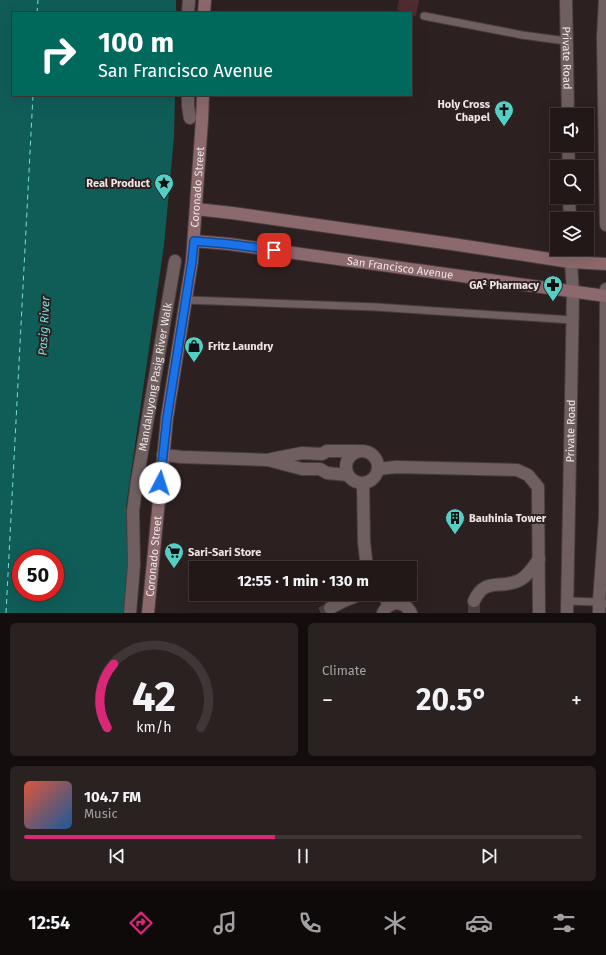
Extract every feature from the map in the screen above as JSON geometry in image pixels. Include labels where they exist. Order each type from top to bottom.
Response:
[{"type":"main road","points":[[204,12],[205,0]]},
{"type":"main road","name":"Coronado Street","points":[[148,613],[167,418],[192,261],[203,96]]},
{"type":"main road","points":[[196,209],[452,244],[570,262],[606,264]]},
{"type":"main road","name":"San Francisco Avenue","points":[[194,241],[244,246],[606,296]]},
{"type":"street","points":[[188,0],[188,12]]},
{"type":"street","name":"Private Road","points":[[566,0],[568,108]]},
{"type":"street","points":[[605,0],[603,37],[606,225]]},
{"type":"street","points":[[188,96],[190,118]]},
{"type":"street","name":"Private Road","points":[[567,607],[573,292],[570,256]]},
{"type":"street","name":"Mandaluyong Pasig River Walk","points":[[130,613],[134,565],[133,511],[138,473],[175,261]]},
{"type":"street","points":[[601,606],[605,518],[606,289]]},
{"type":"street","points":[[268,460],[302,453],[322,454],[327,451],[357,451],[363,451],[369,452],[374,456],[378,469],[375,476],[363,483],[356,482],[352,479],[346,470],[348,459],[357,451]]},
{"type":"street","points":[[163,455],[268,460],[302,469],[320,469],[328,473],[348,475]]},
{"type":"street","points":[[378,469],[517,470],[528,475],[538,487],[539,613]]},
{"type":"street","points":[[363,483],[364,542],[366,561]]},
{"type":"street","points":[[474,601],[477,594],[484,587],[496,584],[509,584],[520,580],[529,573],[539,559]]},
{"type":"street","points":[[330,608],[344,601]]},
{"type":"street","points":[[386,609],[396,603],[407,607],[411,613]]},
{"type":"lane","points":[[424,16],[522,35],[566,41]]},
{"type":"lane","points":[[186,300],[376,307],[572,320]]},
{"type":"lane","points":[[567,607],[601,606]]},
{"type":"shaded area","points":[[399,0],[419,0],[416,16],[412,15],[412,12],[397,10]]},
{"type":"water","name":"Pasig River","points":[[0,0],[176,0],[176,12],[12,12],[12,96],[175,96],[174,137],[164,245],[126,507],[130,559],[124,613],[0,613]]},
{"type":"ferry route","points":[[37,12],[38,0]]},
{"type":"ferry route","points":[[6,613],[33,96]]},
{"type":"tunnel","points":[[474,601],[474,613]]},
{"type":"tunnel","points":[[321,613],[330,608]]},
{"type":"place","name":"Holy Cross Chapel","points":[[504,127]]},
{"type":"place","name":"Real Product","points":[[164,200]]},
{"type":"place","name":"GA² Pharmacy","points":[[553,302]]},
{"type":"place","name":"Fritz Laundry","points":[[194,363]]},
{"type":"place","name":"Bauhinia Tower","points":[[455,535]]},
{"type":"place","name":"Sari-Sari Store","points":[[174,569]]},
{"type":"route","points":[[160,483],[167,418],[194,241],[274,250]]}]
